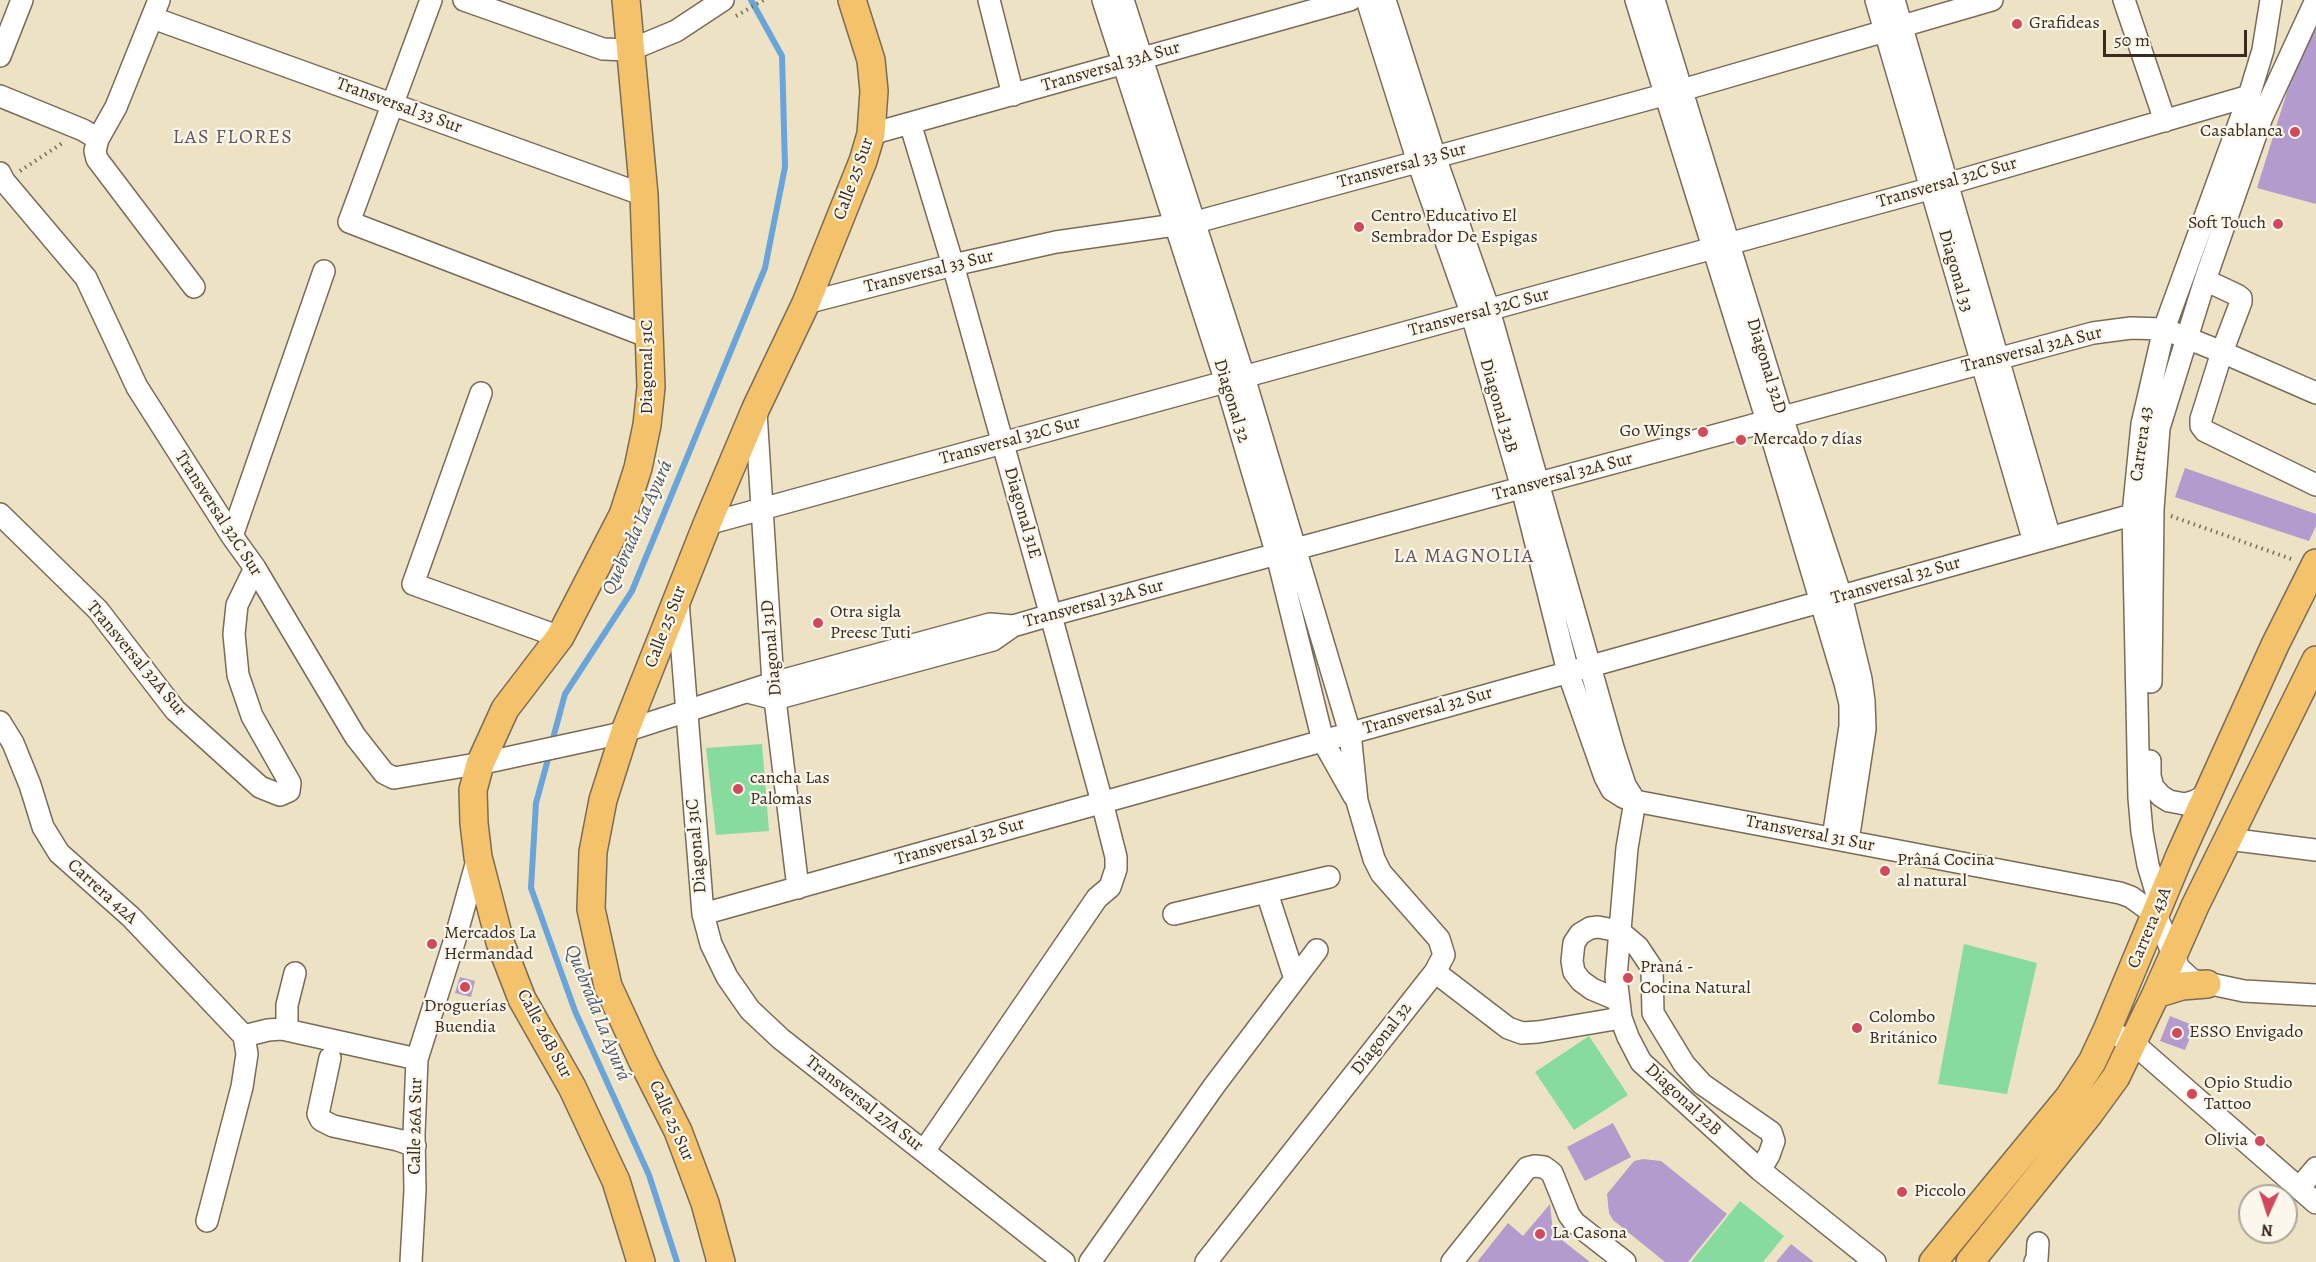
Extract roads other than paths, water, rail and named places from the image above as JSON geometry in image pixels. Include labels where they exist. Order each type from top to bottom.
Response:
[{"type":"main road","name":"Diagonal 31C","points":[[489,762],[505,709],[560,637],[623,515],[638,468],[647,425],[651,387],[644,195],[626,0]]},
{"type":"main road","name":"Calle 25 Sur","points":[[721,1262],[705,1203],[678,1131],[608,986],[591,909],[593,852],[615,734],[677,599],[706,524],[756,408],[806,303],[863,161],[871,134],[874,91],[871,60],[852,0]]},
{"type":"main road","name":"Carrera 43A","points":[[1933,1262],[2069,1097],[2091,1062],[2275,645],[2315,566]]},
{"type":"main road","name":"Carrera 43A","points":[[1970,1262],[2116,1077],[2195,906],[2316,660]]},
{"type":"main road","name":"Calle 26B Sur","points":[[489,762],[473,790],[478,857],[500,942],[522,999],[572,1087],[616,1181],[641,1262]]},
{"type":"main road","points":[[2156,994],[2182,986],[2207,984]]},
{"type":"street","points":[[0,56],[22,0]]},
{"type":"street","points":[[431,0],[349,222],[649,337]]},
{"type":"street","points":[[464,0],[603,49],[630,50],[676,31],[723,0]]},
{"type":"street","points":[[989,0],[1014,94]]},
{"type":"street","name":"Diagonal 32","points":[[1103,0],[1132,61],[1186,224],[1287,552],[1350,733],[1357,801],[1374,859],[1381,873],[1439,939],[1444,955],[1435,972],[1206,1262]]},
{"type":"street","name":"Diagonal 32","points":[[1123,0],[1132,61]]},
{"type":"street","name":"Transversal 33A Sur","points":[[871,134],[1350,0]]},
{"type":"street","name":"Diagonal 32B","points":[[1367,0],[1480,312],[1531,486],[1592,666],[1622,776],[1635,801],[1627,848],[1619,931],[1616,977],[1619,1009],[1641,1062],[1760,1170],[1875,1262]]},
{"type":"street","name":"Diagonal 32B","points":[[1385,0],[1426,159]]},
{"type":"street","name":"Diagonal 32D","points":[[1636,0],[1674,92]]},
{"type":"street","name":"Diagonal 32D","points":[[1654,0],[1674,92],[1831,599],[1850,704],[1841,840]]},
{"type":"street","name":"Diagonal 33","points":[[1876,0],[1893,28],[2042,540]]},
{"type":"street","name":"Diagonal 33","points":[[1893,28],[1894,0]]},
{"type":"street","name":"Transversal 33 Sur","points":[[806,303],[1056,242],[1186,224],[1674,92],[1992,0]]},
{"type":"street","points":[[2124,0],[2165,121]]},
{"type":"street","name":"Carrera 43","points":[[2208,794],[2185,804],[2169,801],[2160,796],[2153,787],[2150,777],[2142,424],[2164,329],[2249,96],[2263,50],[2271,0]]},
{"type":"street","name":"Carrera 43","points":[[2158,910],[2142,832],[2139,798],[2143,512],[2159,428],[2205,280],[2262,117],[2316,0]]},
{"type":"street","points":[[91,134],[116,107],[156,9]]},
{"type":"street","name":"Transversal 33 Sur","points":[[156,9],[393,104],[644,195]]},
{"type":"street","points":[[0,96],[91,134]]},
{"type":"street","name":"Transversal 32C Sur","points":[[706,524],[1939,186],[2249,96]]},
{"type":"street","name":"Diagonal 31E","points":[[904,125],[947,267],[1095,805],[1103,869],[1097,898],[924,1151]]},
{"type":"street","points":[[91,134],[97,159],[194,287]]},
{"type":"street","name":"Transversal 32C Sur","points":[[2,177],[86,278],[136,387],[232,536],[255,567],[355,736],[384,773],[394,778],[408,777],[489,762]]},
{"type":"street","points":[[232,536],[324,271]]},
{"type":"street","points":[[2205,280],[2241,298],[2241,302],[2222,352],[2201,419],[2201,426],[2205,431],[2316,485]]},
{"type":"street","name":"Transversal 32A Sur","points":[[489,762],[615,734],[748,692],[774,691],[993,640],[1013,626],[2093,333],[2131,328],[2164,329],[2316,393]]},
{"type":"street","points":[[481,393],[412,584],[560,637]]},
{"type":"street","name":"Diagonal 31D","points":[[756,408],[774,691],[798,888]]},
{"type":"street","name":"Diagonal 32B","points":[[1531,486],[1568,672],[1605,777],[1612,790],[1635,801]]},
{"type":"street","name":"Transversal 32 Sur","points":[[703,914],[2143,512]]},
{"type":"street","name":"Transversal 32A Sur","points":[[0,514],[98,610],[175,710],[260,787],[280,795],[289,791],[290,783],[252,716],[238,675],[234,634],[237,605],[255,567]]},
{"type":"street","name":"Diagonal 32","points":[[1287,552],[1323,741],[1357,801]]},
{"type":"street","name":"Diagonal 31C","points":[[677,599],[703,914]]},
{"type":"street","name":"Carrera 42A","points":[[0,722],[13,743],[30,785],[43,827],[59,853],[131,917],[244,1036]]},
{"type":"street","name":"Transversal 31 Sur","points":[[1635,801],[2131,897],[2158,910],[2179,968],[2192,980],[2244,991],[2316,995]]},
{"type":"street","points":[[2228,839],[2316,850]]},
{"type":"street","points":[[417,1059],[478,857]]},
{"type":"street","points":[[1174,914],[1329,877]]},
{"type":"street","points":[[1267,893],[1295,979]]},
{"type":"street","points":[[2158,910],[2195,906]]},
{"type":"street","name":"Transversal 27A Sur","points":[[703,914],[711,944],[727,977],[750,1010],[781,1040],[1064,1262]]},
{"type":"street","points":[[1619,1009],[1581,981],[1574,972],[1572,961],[1574,943],[1580,934],[1590,928],[1598,927],[1619,931],[1638,946],[1652,968],[1653,1013],[1691,1074],[1772,1132],[1774,1141],[1760,1170]]},
{"type":"street","points":[[1090,1262],[1214,1086],[1317,950]]},
{"type":"street","points":[[1435,972],[1508,1028],[1522,1033],[1538,1032],[1619,1009]]},
{"type":"street","points":[[287,1030],[286,1005],[295,973]]},
{"type":"street","name":"Calle 26A Sur","points":[[244,1036],[268,1030],[287,1030],[417,1059],[415,1190],[411,1262]]},
{"type":"street","points":[[2107,1030],[2133,1043],[2316,1203]]},
{"type":"street","points":[[207,1221],[242,1087],[248,1054],[244,1036]]},
{"type":"street","points":[[330,1058],[318,1114],[321,1120],[333,1126],[398,1140],[414,1146]]},
{"type":"street","points":[[1452,1262],[1527,1168],[1535,1166],[1544,1167],[1552,1173],[1569,1215],[1575,1223],[1625,1262]]},
{"type":"street","points":[[2299,1188],[2316,1168]]},
{"type":"waterway","name":"Quebrada La Ayurá","points":[[552,742],[565,694],[632,591],[765,268],[785,167],[782,56],[751,0]]},
{"type":"waterway","name":"Quebrada La Ayurá","points":[[550,752],[536,803],[531,888],[575,1011],[649,1175],[677,1262]]},
{"type":"place","name":"Grafideas","points":[[2017,24]]},
{"type":"place","name":"Casablanca","points":[[2295,132]]},
{"type":"place","name":"Soft Touch","points":[[2278,224]]},
{"type":"place","name":"Centro Educativo El Sembrador De Espigas","points":[[1359,227]]},
{"type":"place","name":"Go Wings","points":[[1703,432]]},
{"type":"place","name":"Mercado 7 días","points":[[1741,440]]},
{"type":"place","name":"Otra sigla Preesc Tuti","points":[[818,623]]},
{"type":"place","name":"cancha Las Palomas","points":[[738,789]]},
{"type":"place","name":"Prâná Cocina al natural","points":[[1885,871]]},
{"type":"place","name":"Mercados La Hermandad","points":[[432,944]]},
{"type":"place","name":"Praná - Cocina Natural","points":[[1628,978]]},
{"type":"place","name":"Droguerías Buendia","points":[[465,987]]},
{"type":"place","name":"Colombo Británico","points":[[1857,1028]]},
{"type":"place","name":"ESSO Envigado","points":[[2177,1033]]},
{"type":"place","name":"Opio Studio Tattoo","points":[[2192,1094]]},
{"type":"place","name":"Olivia","points":[[2260,1141]]},
{"type":"place","name":"Piccolo","points":[[1902,1192]]},
{"type":"place","name":"La Casona","points":[[1540,1234]]},
{"type":"district","name":"LAS FLORES","points":[[233,138]]},
{"type":"district","name":"LA MAGNOLIA","points":[[1464,557]]}]
